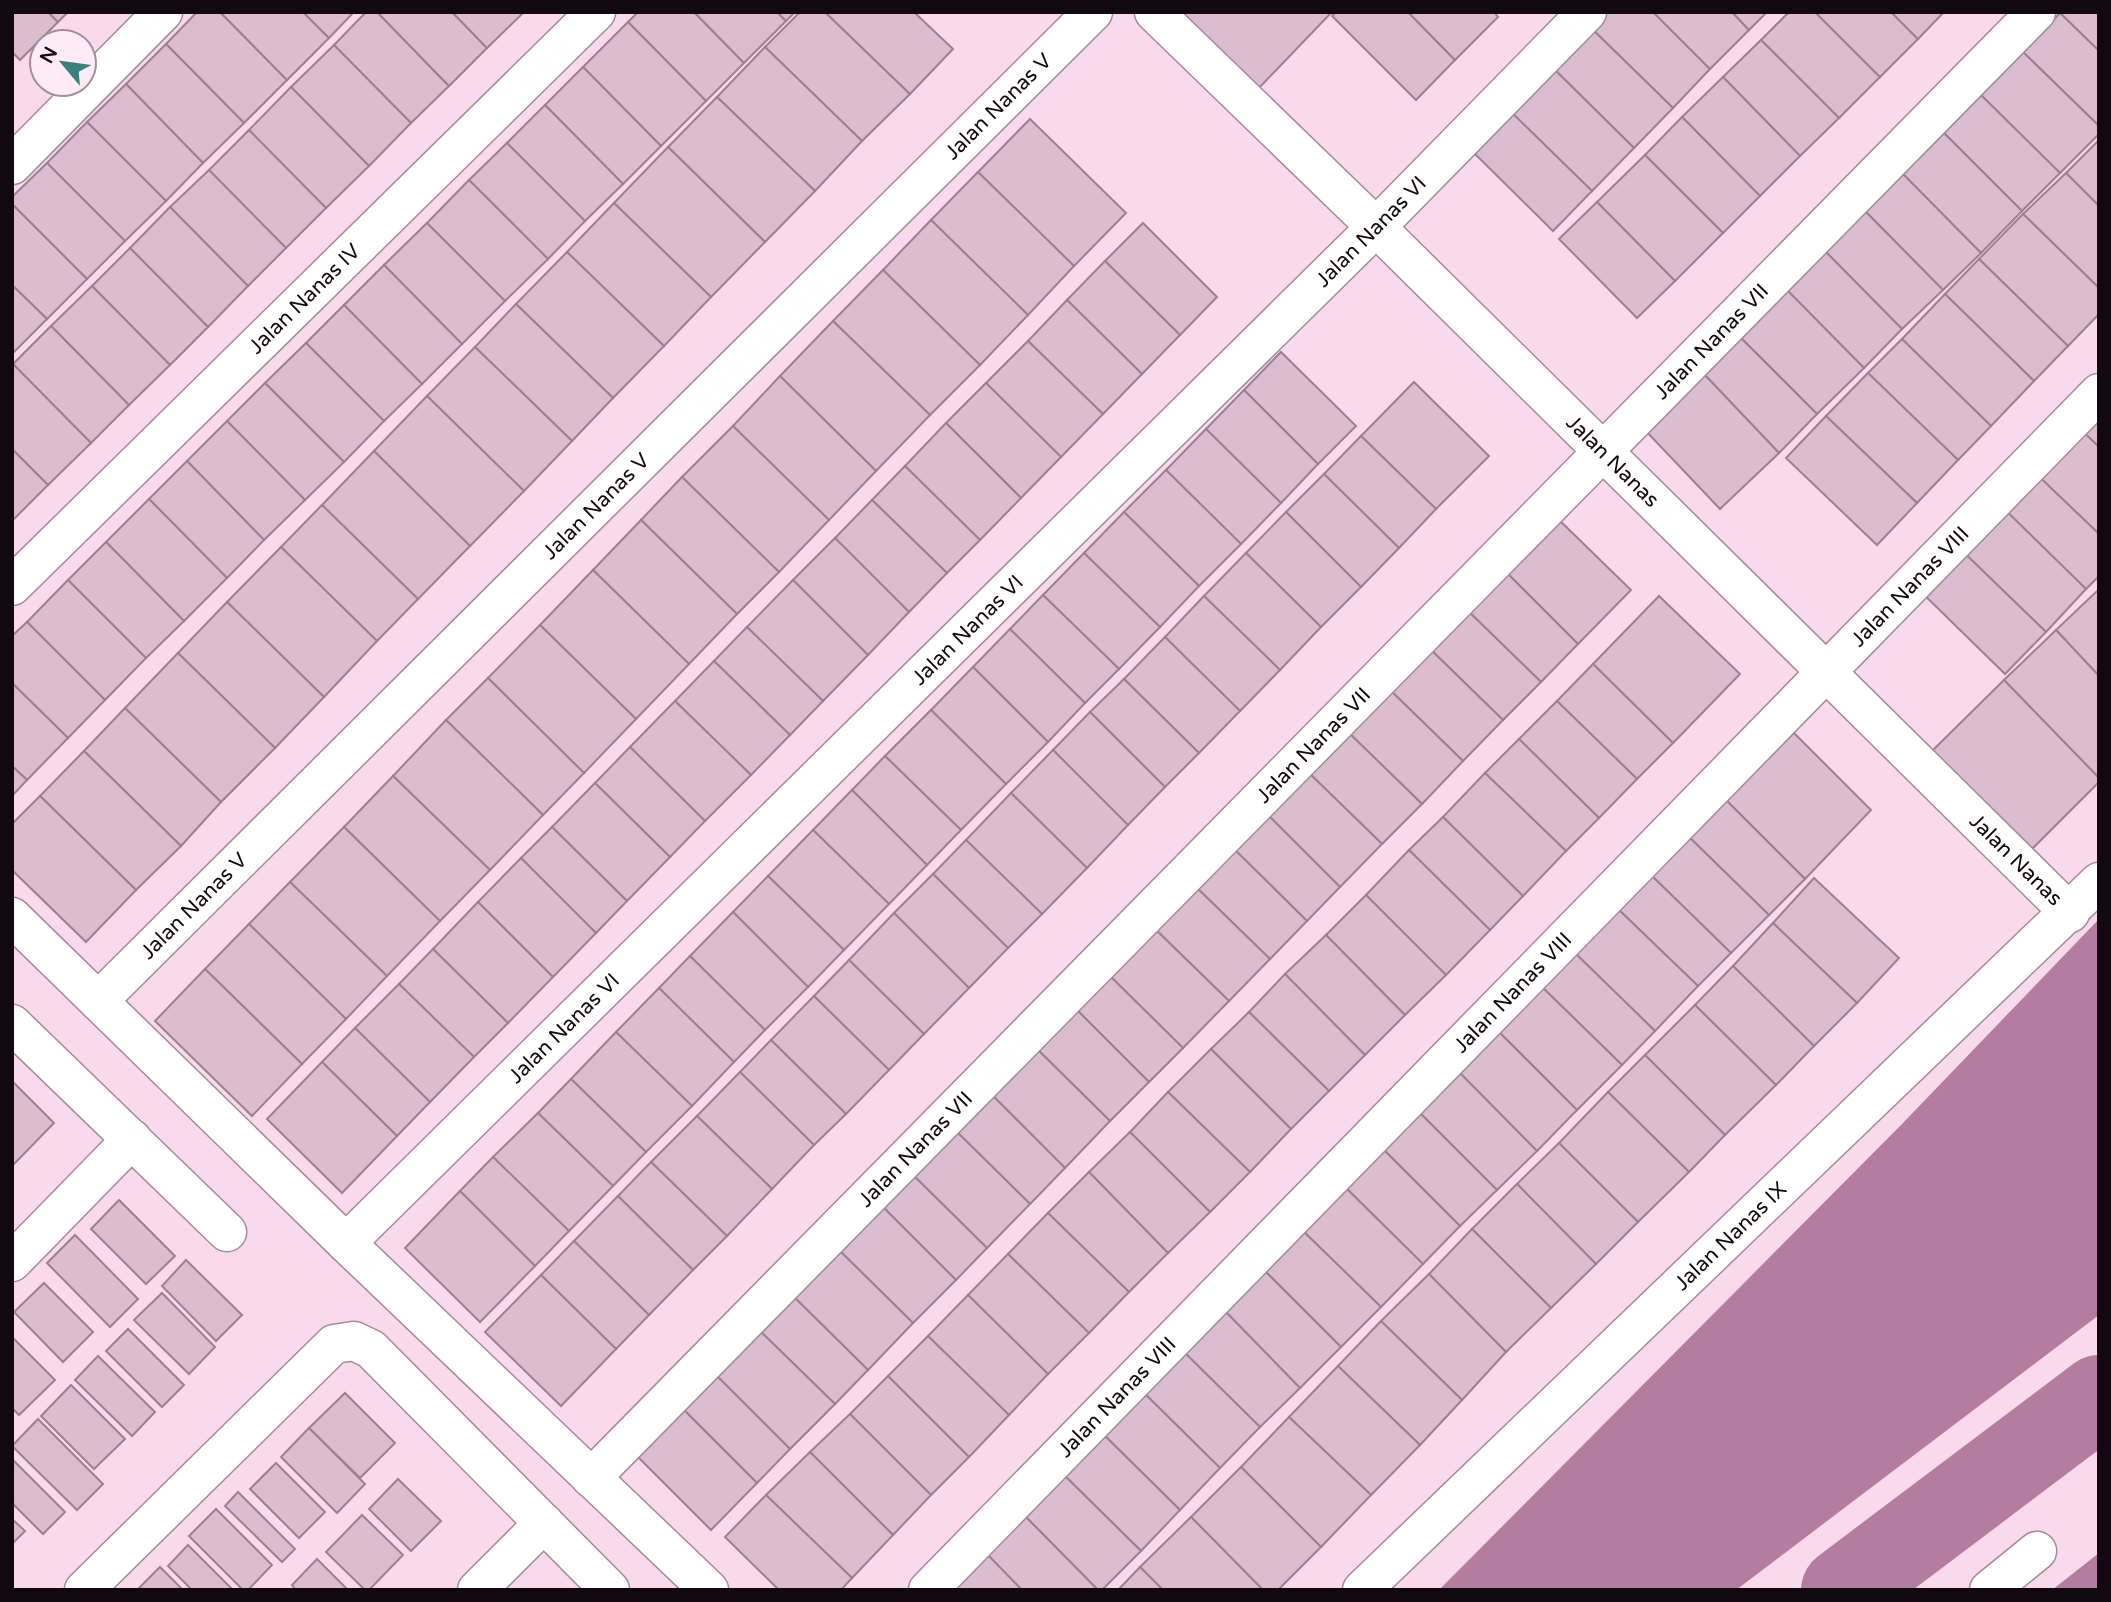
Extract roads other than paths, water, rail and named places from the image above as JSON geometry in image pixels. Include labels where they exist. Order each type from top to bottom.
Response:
[{"type":"street","points":[[12,165],[163,12]]},
{"type":"street","name":"Jalan Nanas IV","points":[[12,586],[596,12]]},
{"type":"street","name":"Jalan Nanas V","points":[[98,1001],[1093,12]]},
{"type":"street","name":"Jalan Nanas","points":[[1154,12],[1376,227],[2070,913]]},
{"type":"street","name":"Jalan Nanas VI","points":[[346,1243],[1376,227],[1587,12]]},
{"type":"street","name":"Jalan Nanas VII","points":[[591,1478],[2036,12]]},
{"type":"street","name":"Jalan Nanas VIII","points":[[928,1590],[2099,393]]},
{"type":"street","name":"Jalan Nanas IX","points":[[1362,1590],[2099,883]]},
{"type":"street","points":[[12,917],[346,1243],[709,1590]]},
{"type":"street","points":[[12,1024],[227,1231]]},
{"type":"street","points":[[12,1262],[132,1139]]},
{"type":"street","points":[[84,1590],[334,1344],[354,1341],[371,1349],[610,1590]]},
{"type":"street","points":[[477,1590],[544,1523]]},
{"type":"street","points":[[1989,1590],[2037,1551]]},
{"type":"waterway","points":[[1843,1590],[2099,1397]]}]
